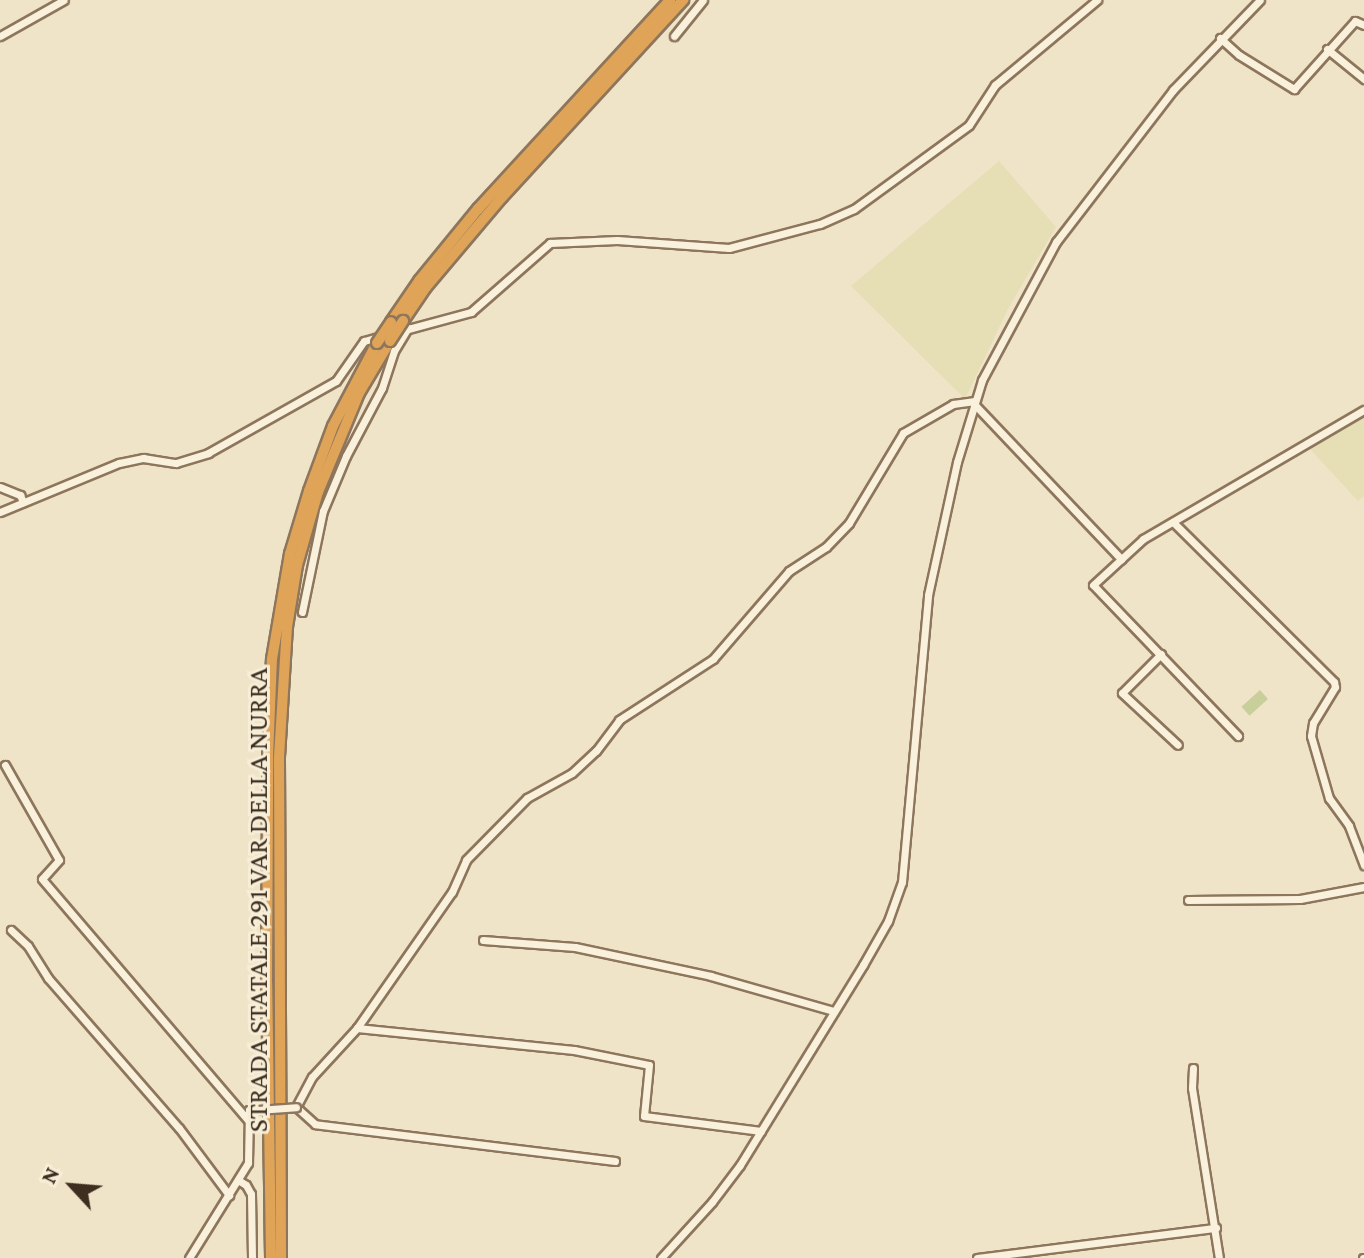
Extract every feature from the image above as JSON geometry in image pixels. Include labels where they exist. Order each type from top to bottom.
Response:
[{"type":"highway","name":"STRADA STATALE 291 VAR DELLA NURRA","points":[[271,1258],[268,757],[276,627],[290,554],[309,491],[333,426],[377,343],[401,324],[419,281],[478,209],[670,0]]},
{"type":"highway","name":"STRADA STATALE 291 VAR DELLA NURRA","points":[[281,1258],[279,757],[287,627],[297,565],[318,492],[353,407],[390,341],[426,287],[502,197],[683,0]]},
{"type":"street","points":[[0,36],[64,0]]},
{"type":"street","points":[[674,36],[703,0]]},
{"type":"street","points":[[0,512],[119,463],[143,458],[176,463],[208,453],[336,381],[364,341],[401,324],[471,312],[550,243],[617,240],[729,248],[820,224],[854,209],[969,125],[995,85],[1097,0]]},
{"type":"street","points":[[661,1258],[712,1202],[761,1131],[888,921],[902,882],[928,595],[974,403],[1013,319],[1056,242],[1173,90],[1260,0]]},
{"type":"street","points":[[1220,38],[1239,55],[1294,89],[1327,49],[1356,21],[1364,25]]},
{"type":"street","points":[[1327,49],[1364,79]]},
{"type":"street","points":[[302,612],[323,511],[346,456],[382,388],[401,324]]},
{"type":"street","points":[[296,1107],[312,1077],[357,1028],[452,892],[466,860],[527,798],[572,773],[596,751],[619,720],[713,659],[789,571],[826,547],[849,523],[903,433],[953,404],[974,403],[1121,559]]},
{"type":"street","points":[[1238,736],[1093,585],[1143,539],[1364,410]]},
{"type":"street","points":[[0,487],[20,495],[23,502]]},
{"type":"street","points":[[1173,522],[1334,682],[1335,687],[1313,723],[1311,736],[1329,798],[1349,826],[1364,865]]},
{"type":"street","points":[[1161,654],[1122,693],[1178,745]]},
{"type":"street","points":[[5,765],[59,860],[42,879],[249,1121]]},
{"type":"street","points":[[1188,900],[1300,899],[1364,887]]},
{"type":"street","points":[[11,930],[28,946],[48,978],[179,1128],[229,1195]]},
{"type":"street","points":[[483,940],[575,947],[711,976],[834,1011]]},
{"type":"street","points":[[357,1028],[574,1050],[649,1065],[644,1116],[761,1131]]},
{"type":"street","points":[[1193,1068],[1192,1088],[1219,1258]]},
{"type":"street","points":[[189,1258],[248,1163],[249,1110],[296,1107],[315,1124],[615,1161]]},
{"type":"street","points":[[238,1180],[251,1194],[252,1258]]},
{"type":"street","points":[[977,1258],[1216,1228]]},
{"type":"shaded area","points":[[999,161],[1056,227],[1009,307],[965,399],[851,286]]},
{"type":"shaded area","points":[[1364,416],[1364,496],[1358,501],[1310,449]]},
{"type":"green space","points":[[1260,690],[1268,699],[1249,716],[1241,707]]}]
